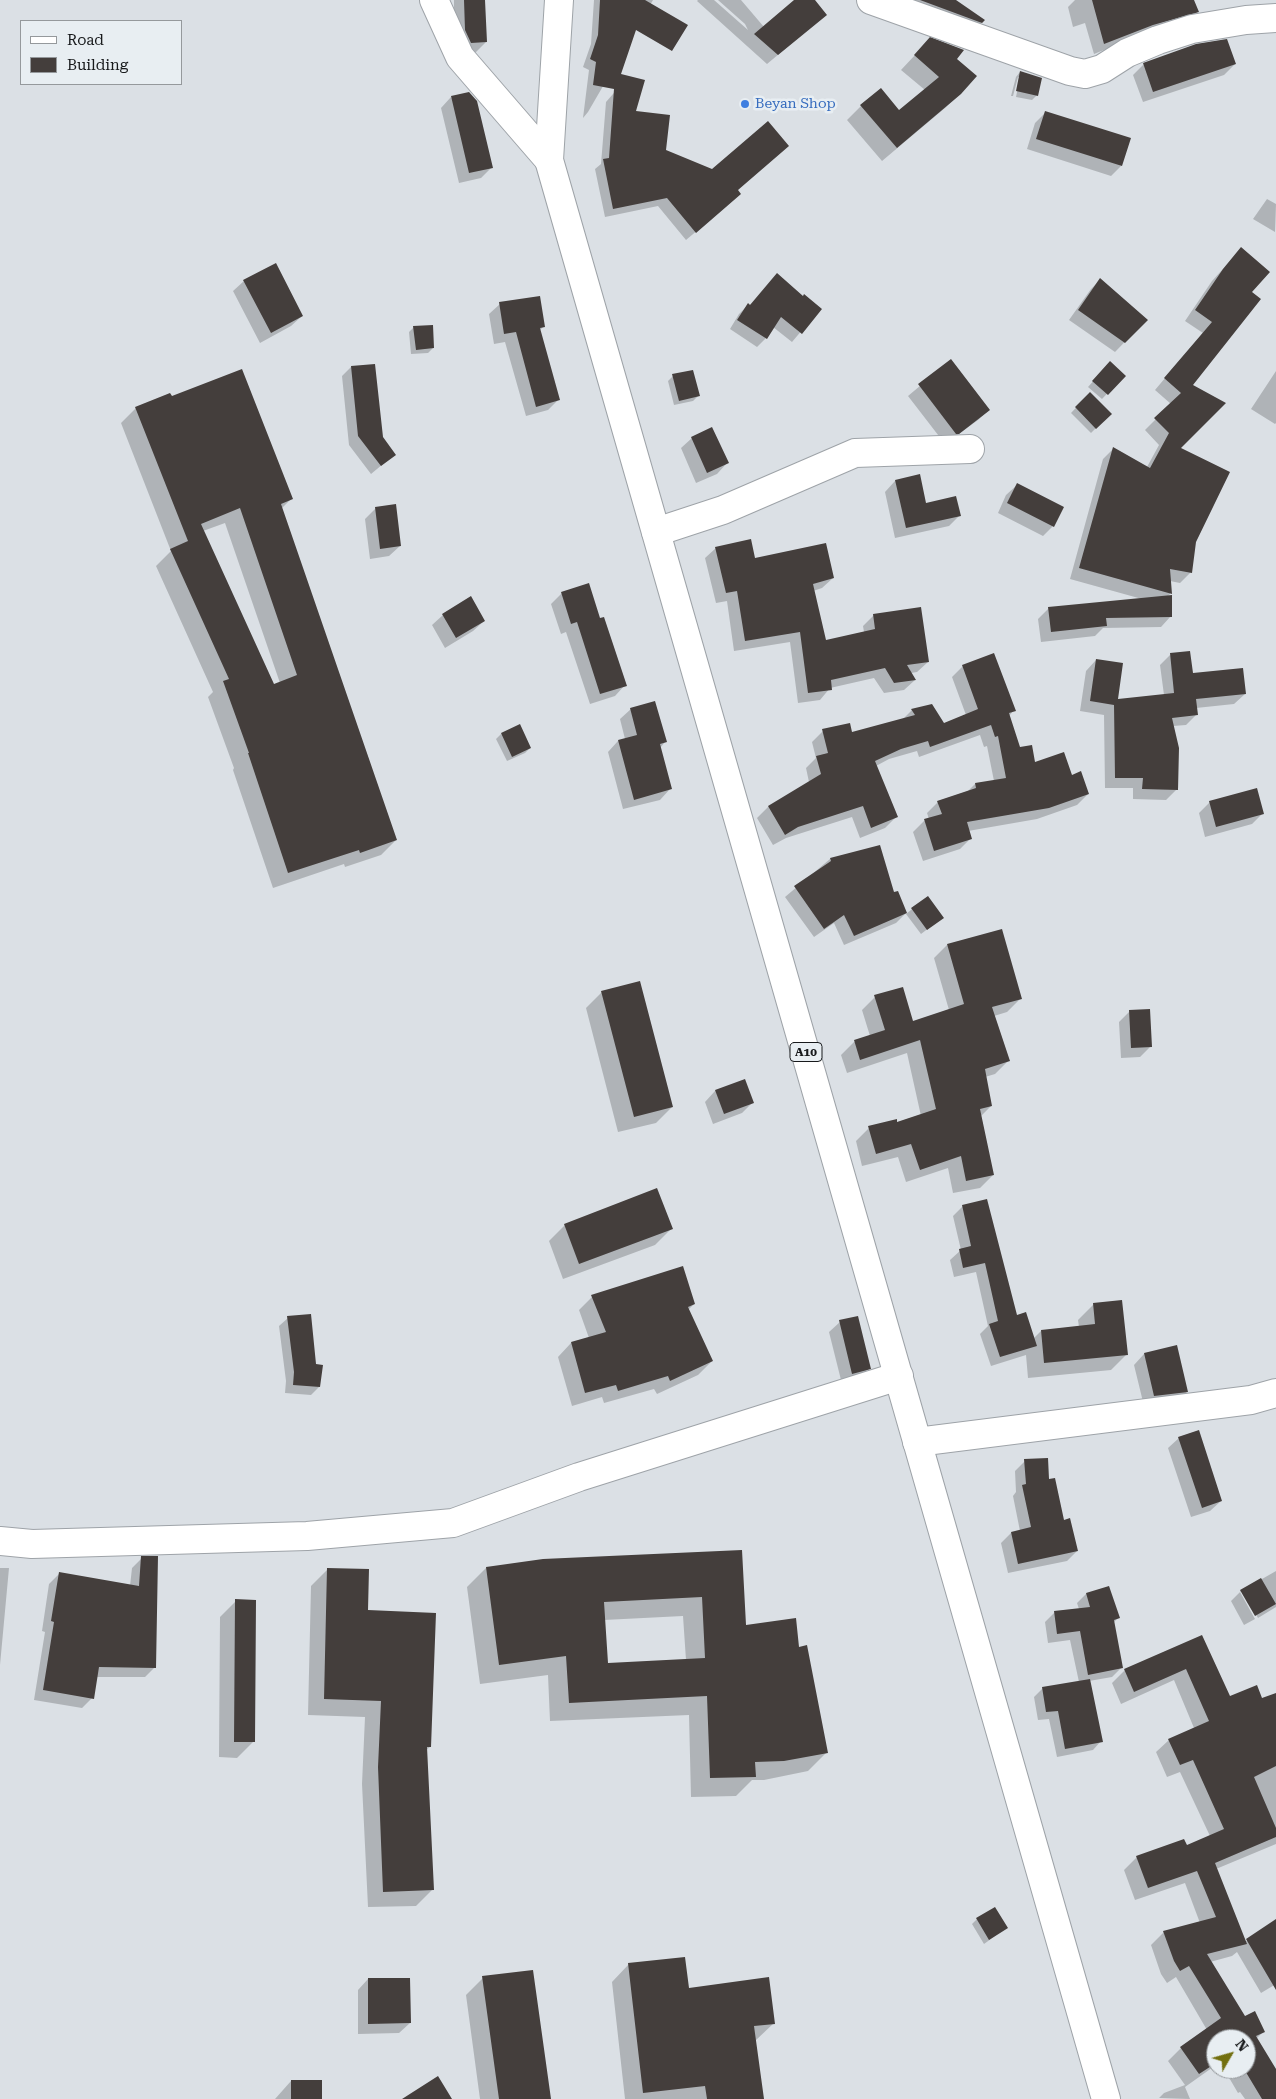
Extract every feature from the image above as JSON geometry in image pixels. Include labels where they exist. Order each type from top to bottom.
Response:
[{"type":"main road","points":[[434,0],[460,57],[549,160]]},
{"type":"main road","name":"A10","points":[[560,0],[549,160],[1106,2099]]},
{"type":"main road","points":[[871,0],[1070,71],[1085,74],[1102,69],[1127,53],[1143,46],[1192,29],[1246,20],[1276,18]]},
{"type":"main road","points":[[656,532],[723,510],[855,453],[970,449]]},
{"type":"main road","points":[[0,1541],[32,1544],[307,1536],[452,1523],[579,1477],[899,1376]]},
{"type":"main road","points":[[917,1442],[1251,1400],[1276,1393]]},
{"type":"building","points":[[464,0],[485,0],[487,42],[471,43],[465,30]]},
{"type":"building","points":[[600,0],[645,0],[688,25],[672,51],[636,30],[621,74],[645,80],[636,111],[670,115],[666,150],[712,169],[768,121],[789,146],[738,190],[741,194],[696,233],[667,198],[613,209],[603,159],[609,158],[614,89],[593,85],[596,62],[590,59],[598,35]]},
{"type":"building","points":[[794,0],[815,0],[827,15],[778,55],[754,34]]},
{"type":"building","points":[[920,0],[956,0],[985,20],[982,23]]},
{"type":"building","points":[[1092,0],[1194,0],[1199,12],[1153,25],[1104,44]]},
{"type":"building","points":[[930,37],[964,50],[957,59],[977,76],[961,94],[897,148],[860,105],[881,88],[899,110],[939,77],[914,55]]},
{"type":"building","points":[[1227,39],[1236,64],[1153,92],[1143,63],[1196,44]]},
{"type":"building","points":[[1020,71],[1042,78],[1038,96],[1016,91]]},
{"type":"building","points":[[469,92],[477,101],[493,168],[469,173],[451,96]]},
{"type":"building","points":[[1045,111],[1131,138],[1122,166],[1036,139]]},
{"type":"building","points":[[1241,247],[1270,272],[1252,292],[1261,299],[1193,385],[1226,403],[1181,448],[1230,472],[1196,542],[1192,573],[1170,569],[1172,594],[1079,568],[1113,447],[1150,468],[1169,433],[1154,418],[1181,393],[1164,378],[1212,322],[1195,310],[1223,269]]},
{"type":"building","points":[[276,263],[303,316],[271,333],[243,280]]},
{"type":"building","points":[[777,273],[803,296],[804,294],[822,309],[802,334],[781,317],[767,339],[737,320],[748,303],[750,305]]},
{"type":"building","points":[[1100,278],[1148,320],[1125,343],[1078,310]]},
{"type":"building","points":[[540,296],[545,327],[540,328],[560,400],[536,407],[516,332],[504,334],[499,302]]},
{"type":"building","points":[[433,325],[434,348],[416,350],[413,326]]},
{"type":"building","points":[[951,359],[990,410],[959,434],[956,434],[918,384]]},
{"type":"building","points":[[1110,361],[1126,376],[1108,395],[1092,381]]},
{"type":"building","points":[[375,364],[383,437],[396,455],[381,466],[358,436],[351,366]]},
{"type":"building","points":[[242,369],[293,499],[281,504],[397,840],[360,853],[359,850],[288,873],[249,753],[223,681],[229,679],[170,549],[188,541],[135,407],[170,393],[172,396]],"holes":[[[240,508],[297,675],[274,684],[201,524]]]},
{"type":"building","points":[[693,370],[700,396],[679,401],[672,374]]},
{"type":"building","points":[[1090,392],[1112,414],[1096,429],[1075,407]]},
{"type":"building","points":[[712,427],[729,463],[707,473],[691,437]]},
{"type":"building","points":[[920,474],[926,503],[956,496],[961,516],[906,528],[895,480]]},
{"type":"building","points":[[1017,483],[1064,507],[1054,527],[1007,503]]},
{"type":"building","points":[[396,504],[401,546],[380,549],[375,507]]},
{"type":"building","points":[[751,539],[755,558],[826,543],[834,578],[813,584],[826,640],[875,629],[873,614],[921,607],[929,662],[907,665],[916,680],[894,683],[885,668],[831,680],[832,690],[808,693],[800,632],[745,641],[737,591],[726,593],[715,547]]},
{"type":"building","points":[[589,583],[600,618],[604,617],[627,686],[600,694],[577,622],[571,624],[561,592]]},
{"type":"building","points":[[1172,595],[1172,617],[1106,618],[1107,626],[1051,632],[1048,607]]},
{"type":"building","points":[[471,596],[485,621],[456,638],[442,614]]},
{"type":"building","points":[[1190,651],[1193,673],[1243,668],[1246,694],[1196,699],[1198,715],[1172,718],[1179,748],[1178,790],[1142,789],[1143,778],[1115,778],[1114,705],[1090,701],[1096,659],[1123,663],[1118,699],[1174,693],[1170,653]]},
{"type":"building","points":[[994,653],[1016,711],[1009,713],[1020,747],[1032,745],[1035,762],[1064,752],[1072,775],[1081,771],[1089,794],[1049,808],[967,822],[972,839],[934,851],[924,819],[942,814],[937,801],[976,788],[975,783],[1006,778],[998,736],[995,737],[991,725],[930,747],[928,741],[901,749],[875,761],[898,817],[871,828],[863,806],[798,827],[785,835],[768,806],[821,774],[816,756],[828,753],[822,729],[850,723],[852,732],[915,715],[911,709],[932,704],[944,723],[978,709],[962,665]]},
{"type":"building","points":[[655,701],[667,742],[660,744],[672,789],[634,800],[618,740],[637,735],[630,708]]},
{"type":"building","points":[[520,724],[531,748],[512,757],[501,733]]},
{"type":"building","points":[[1257,788],[1264,814],[1216,827],[1209,801]]},
{"type":"building","points":[[880,845],[894,892],[898,891],[907,913],[854,936],[844,915],[824,929],[794,886],[831,861],[830,858]]},
{"type":"building","points":[[928,896],[944,918],[927,930],[911,908]]},
{"type":"building","points":[[1002,929],[1022,999],[992,1007],[1010,1061],[985,1069],[992,1106],[980,1109],[994,1175],[966,1181],[961,1156],[920,1170],[911,1144],[876,1154],[868,1126],[897,1119],[897,1122],[936,1109],[920,1040],[860,1060],[854,1040],[885,1030],[874,995],[903,987],[913,1021],[964,1004],[947,944]]},
{"type":"building","points":[[640,981],[673,1107],[634,1117],[601,991]]},
{"type":"building","points":[[1150,1009],[1152,1047],[1131,1048],[1129,1010]]},
{"type":"building","points":[[745,1079],[754,1103],[724,1114],[715,1090]]},
{"type":"building","points":[[657,1188],[673,1229],[579,1264],[564,1224]]},
{"type":"building","points":[[987,1199],[1017,1315],[1026,1312],[1037,1346],[1000,1357],[989,1324],[998,1321],[985,1263],[963,1268],[959,1249],[971,1246],[962,1205]]},
{"type":"building","points":[[683,1266],[695,1304],[688,1307],[713,1361],[670,1381],[668,1376],[618,1391],[616,1385],[585,1393],[571,1342],[606,1332],[591,1295]]},
{"type":"building","points":[[1122,1300],[1128,1355],[1044,1363],[1041,1330],[1095,1324],[1093,1303]]},
{"type":"building","points":[[311,1314],[316,1364],[323,1365],[320,1387],[293,1385],[294,1372],[287,1316]]},
{"type":"building","points":[[858,1316],[871,1369],[852,1374],[839,1320]]},
{"type":"building","points":[[1177,1345],[1188,1392],[1154,1396],[1144,1353]]},
{"type":"building","points":[[1199,1430],[1222,1501],[1202,1508],[1178,1437]]},
{"type":"building","points":[[1048,1458],[1049,1479],[1055,1478],[1064,1520],[1070,1518],[1078,1551],[1018,1564],[1011,1532],[1031,1527],[1022,1485],[1026,1484],[1024,1459]]},
{"type":"building","points":[[742,1550],[746,1625],[796,1618],[799,1647],[807,1645],[828,1753],[784,1761],[755,1762],[756,1777],[710,1778],[707,1696],[569,1703],[566,1656],[499,1665],[486,1567],[543,1559]],"holes":[[[702,1597],[705,1658],[608,1663],[604,1602]]]},
{"type":"building","points":[[141,1556],[158,1556],[156,1668],[99,1667],[94,1699],[43,1690],[54,1622],[51,1621],[59,1572],[139,1586]]},
{"type":"building","points":[[327,1568],[369,1569],[368,1610],[436,1613],[431,1747],[427,1747],[434,1890],[383,1892],[378,1767],[381,1701],[324,1699]]},
{"type":"building","points":[[1261,1578],[1276,1604],[1255,1616],[1240,1590]]},
{"type":"building","points":[[1109,1586],[1120,1618],[1114,1620],[1123,1668],[1088,1675],[1080,1631],[1057,1634],[1054,1611],[1090,1607],[1086,1593]]},
{"type":"building","points":[[235,1599],[256,1600],[255,1742],[234,1742]]},
{"type":"building","points":[[1202,1635],[1230,1696],[1257,1685],[1262,1698],[1276,1693],[1276,1766],[1254,1777],[1276,1828],[1276,1837],[1215,1863],[1247,1944],[1207,1954],[1245,2016],[1255,2011],[1265,2032],[1256,2036],[1256,2029],[1206,2029],[1206,2069],[1199,2074],[1180,2047],[1221,2018],[1189,1966],[1180,1971],[1174,1961],[1163,1931],[1216,1917],[1197,1871],[1148,1888],[1136,1856],[1184,1839],[1187,1845],[1224,1829],[1193,1760],[1180,1765],[1168,1739],[1209,1721],[1186,1669],[1134,1692],[1124,1669]]},
{"type":"building","points":[[1090,1679],[1103,1742],[1065,1749],[1058,1711],[1046,1712],[1042,1687]]},
{"type":"building","points":[[995,1907],[1008,1928],[989,1940],[976,1918]]},
{"type":"building","points":[[1276,1919],[1276,1990],[1246,1939]]},
{"type":"building","points":[[685,1957],[689,1988],[769,1977],[775,2024],[754,2026],[764,2099],[707,2099],[705,2086],[643,2093],[628,1963]]},
{"type":"building","points":[[533,1970],[551,2099],[499,2099],[482,1976]]},
{"type":"building","points":[[368,1978],[410,1978],[411,2023],[368,2024]]},
{"type":"building","points":[[1256,2036],[1276,2069],[1276,2099],[1262,2099],[1250,2079],[1256,2079]]},
{"type":"building","points":[[438,2076],[452,2099],[402,2099]]},
{"type":"building","points":[[291,2080],[322,2080],[322,2099],[291,2099]]},
{"type":"place","name":"Beyan Shop","points":[[745,104]]}]
